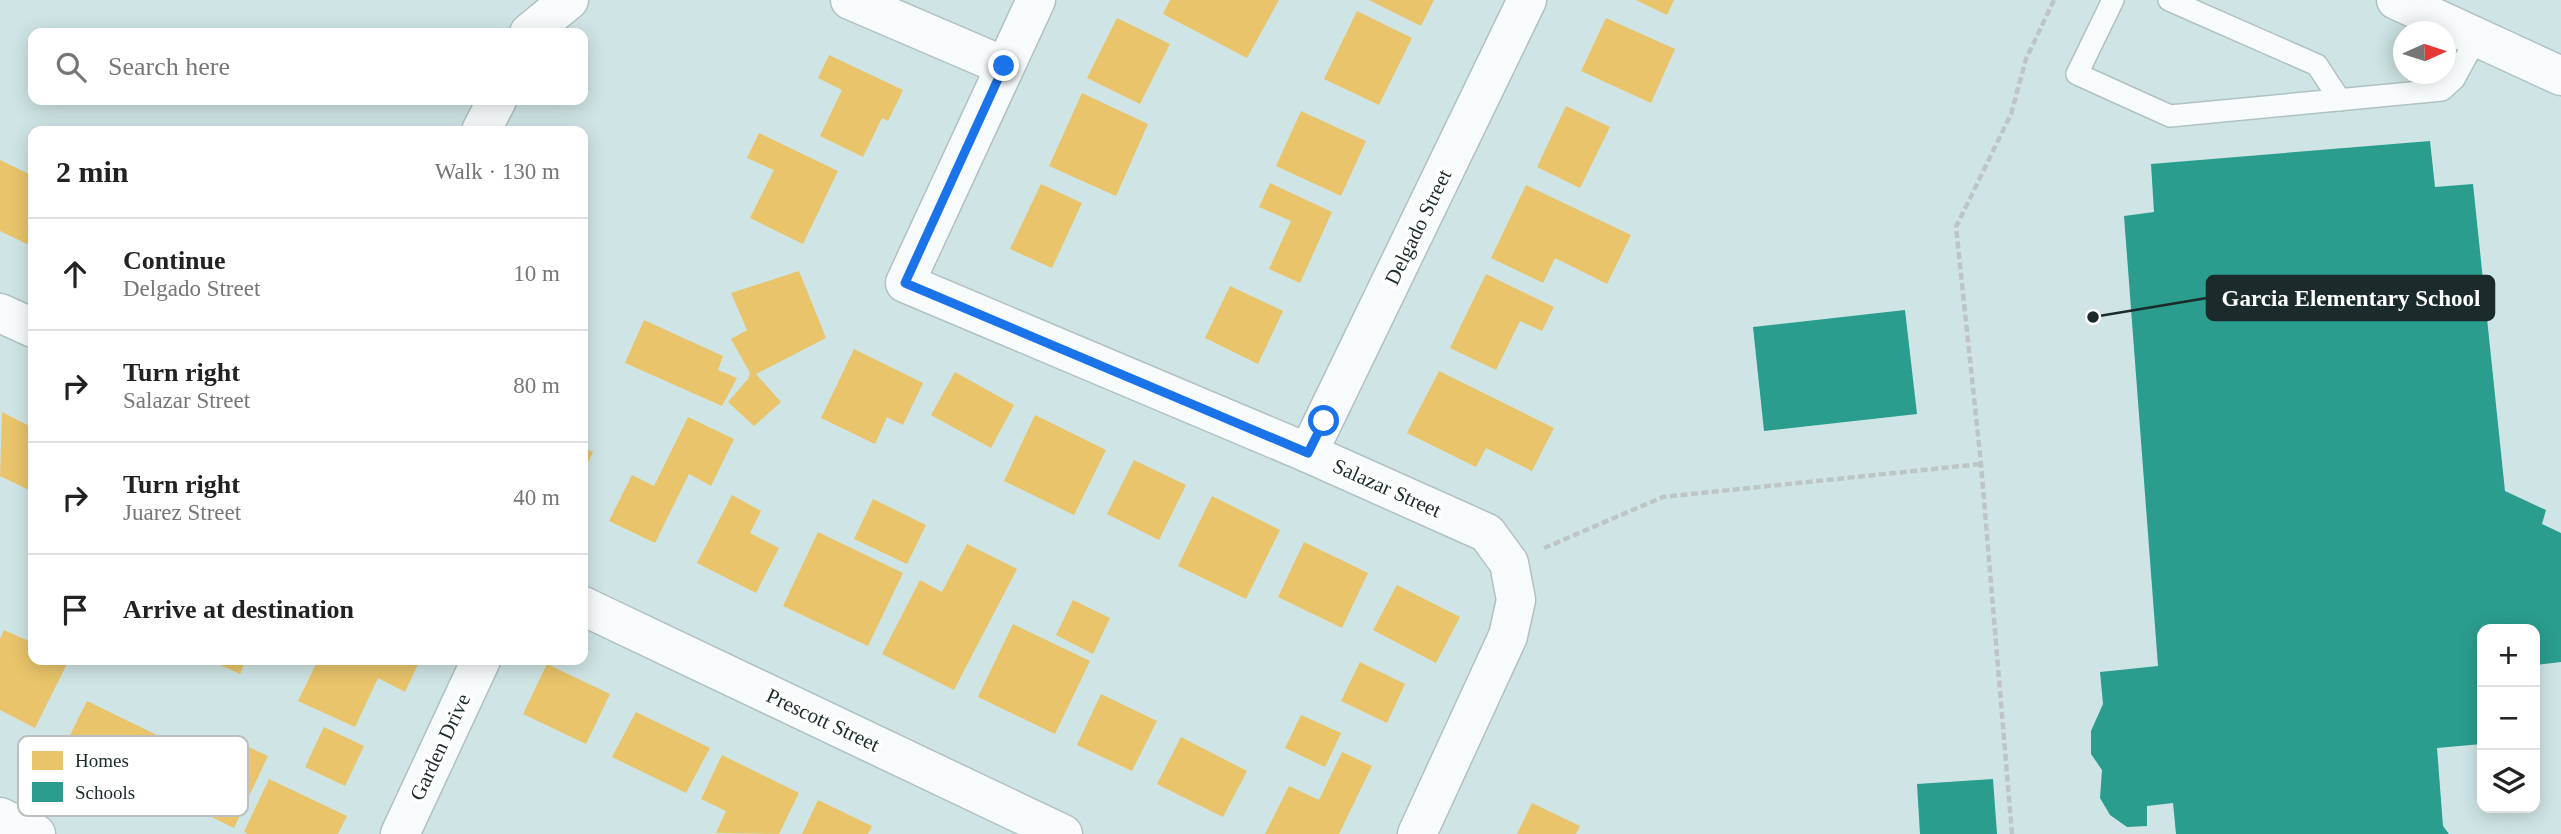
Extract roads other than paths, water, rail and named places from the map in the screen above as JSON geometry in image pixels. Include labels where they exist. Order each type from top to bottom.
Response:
[{"type":"street","points":[[535,28],[569,0]]},
{"type":"street","points":[[850,0],[1004,66],[1036,0]]},
{"type":"street","name":"Delgado Street","points":[[1308,453],[1527,0]]},
{"type":"street","points":[[2396,0],[2561,76]]},
{"type":"street","name":"Salazar Street","points":[[1004,66],[905,283],[1308,453],[1487,533],[1509,563],[1516,600],[1508,636],[1418,834]]},
{"type":"street","points":[[484,126],[494,105]]},
{"type":"street","points":[[0,313],[28,326]]},
{"type":"street","name":"Prescott Street","points":[[588,608],[1062,834]]},
{"type":"street","name":"Garden Drive","points":[[400,834],[479,665]]},
{"type":"street","points":[[0,817],[36,834]]},
{"type":"lane","points":[[2113,0],[2077,74],[2170,116],[2442,90],[2454,79],[2477,37]]},
{"type":"lane","points":[[2169,0],[2317,65],[2340,100]]},
{"type":"place","name":"Garcia Elementary School","points":[[2093,317]]}]
